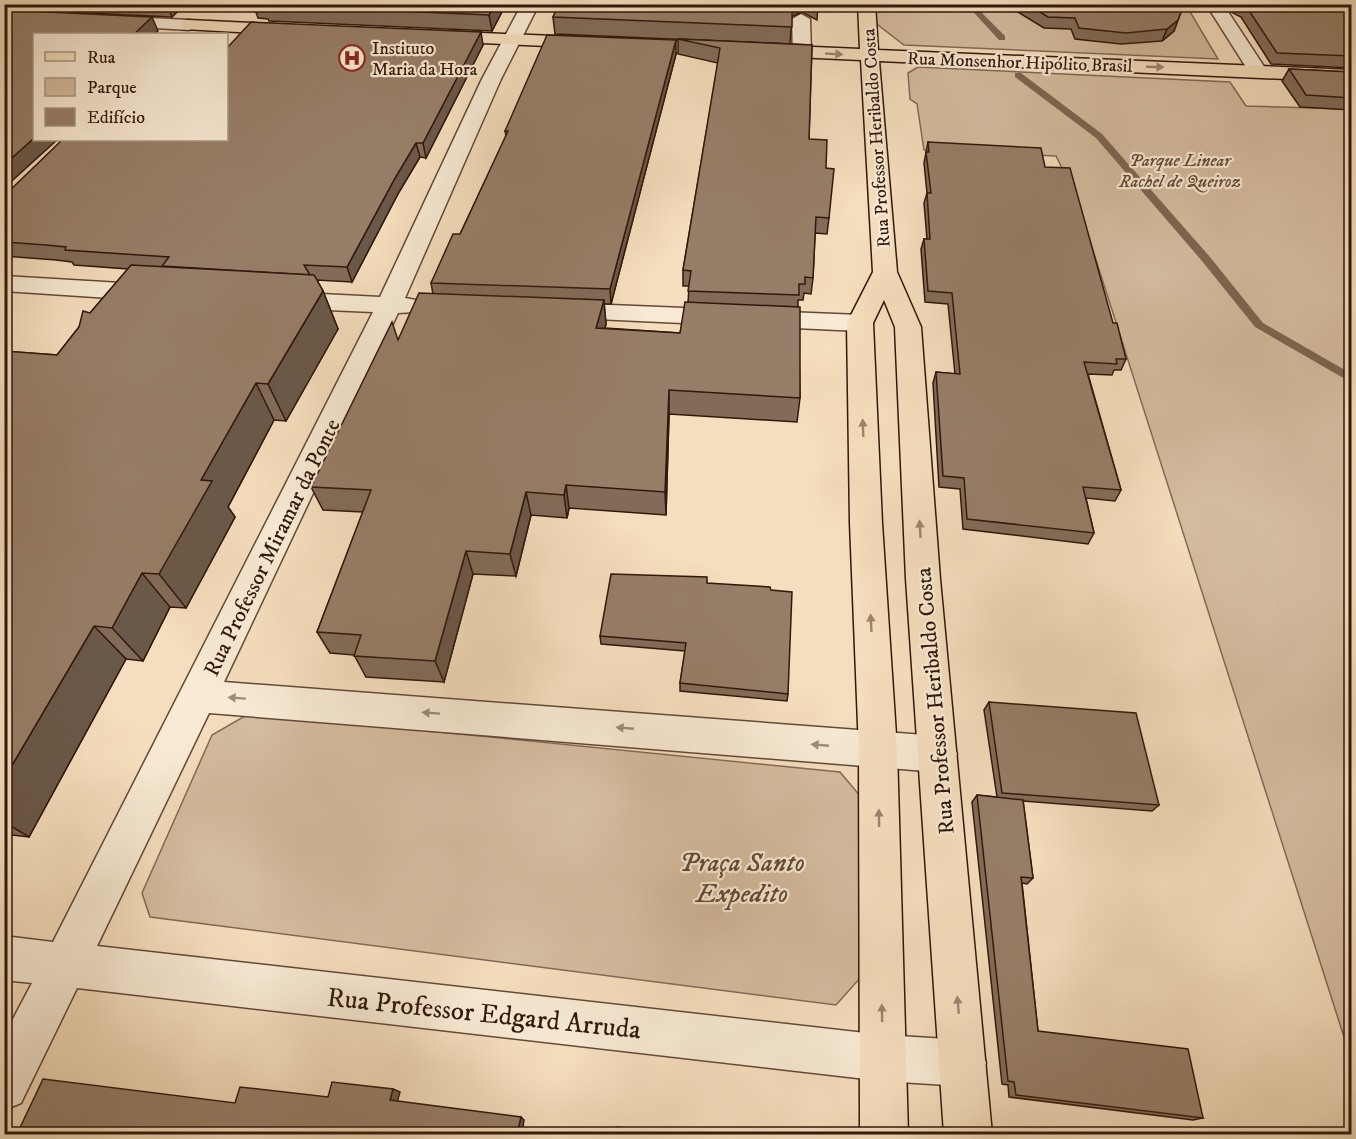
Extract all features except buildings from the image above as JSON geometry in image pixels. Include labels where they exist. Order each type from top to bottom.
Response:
[{"type":"main road","name":"Rua Professor Heribaldo Costa","points":[[866,4],[885,272],[908,327],[923,579],[968,1134]]},
{"type":"main road","points":[[184,30],[205,9]]},
{"type":"main road","points":[[184,30],[314,31]]},
{"type":"main road","name":"Rua Monsenhor Hipólito Brasil","points":[[418,35],[1352,76]]},
{"type":"main road","name":"Rua Professor Heribaldo Costa","points":[[884,1134],[878,750],[866,523],[860,323],[885,272]]},
{"type":"street","name":"Rua Professor Miramar da Ponte","points":[[4,1086],[66,966],[389,306],[451,163],[511,39],[531,4]]},
{"type":"street","points":[[1214,4],[1258,71]]},
{"type":"street","points":[[801,19],[802,52]]},
{"type":"street","points":[[97,20],[184,30]]},
{"type":"street","points":[[4,283],[177,295]]},
{"type":"street","points":[[260,299],[433,307]]},
{"type":"street","points":[[533,310],[860,323]]},
{"type":"street","points":[[198,696],[938,754]]},
{"type":"street","name":"Rua Professor Edgard Arruda","points":[[4,958],[883,1058],[963,1063]]},
{"type":"green space","points":[[852,5],[1186,5],[1218,59],[904,45]]},
{"type":"green space","name":"Parque Linear Rachel de Queiroz","points":[[918,67],[1230,82],[1246,106],[1351,109],[1351,1059],[1075,194],[1056,156],[924,150],[917,104],[910,99],[908,73]]},
{"type":"green space","name":"Praça Santo Expedito","points":[[250,713],[840,772],[861,797],[861,977],[836,1005],[150,917],[142,893],[212,735]]},
{"type":"waterway","points":[[969,4],[1002,38]]},
{"type":"waterway","points":[[1018,75],[1099,136],[1206,259],[1259,325],[1352,379]]},
{"type":"place","name":"Instituto Maria da Hora","points":[[352,58]]}]
